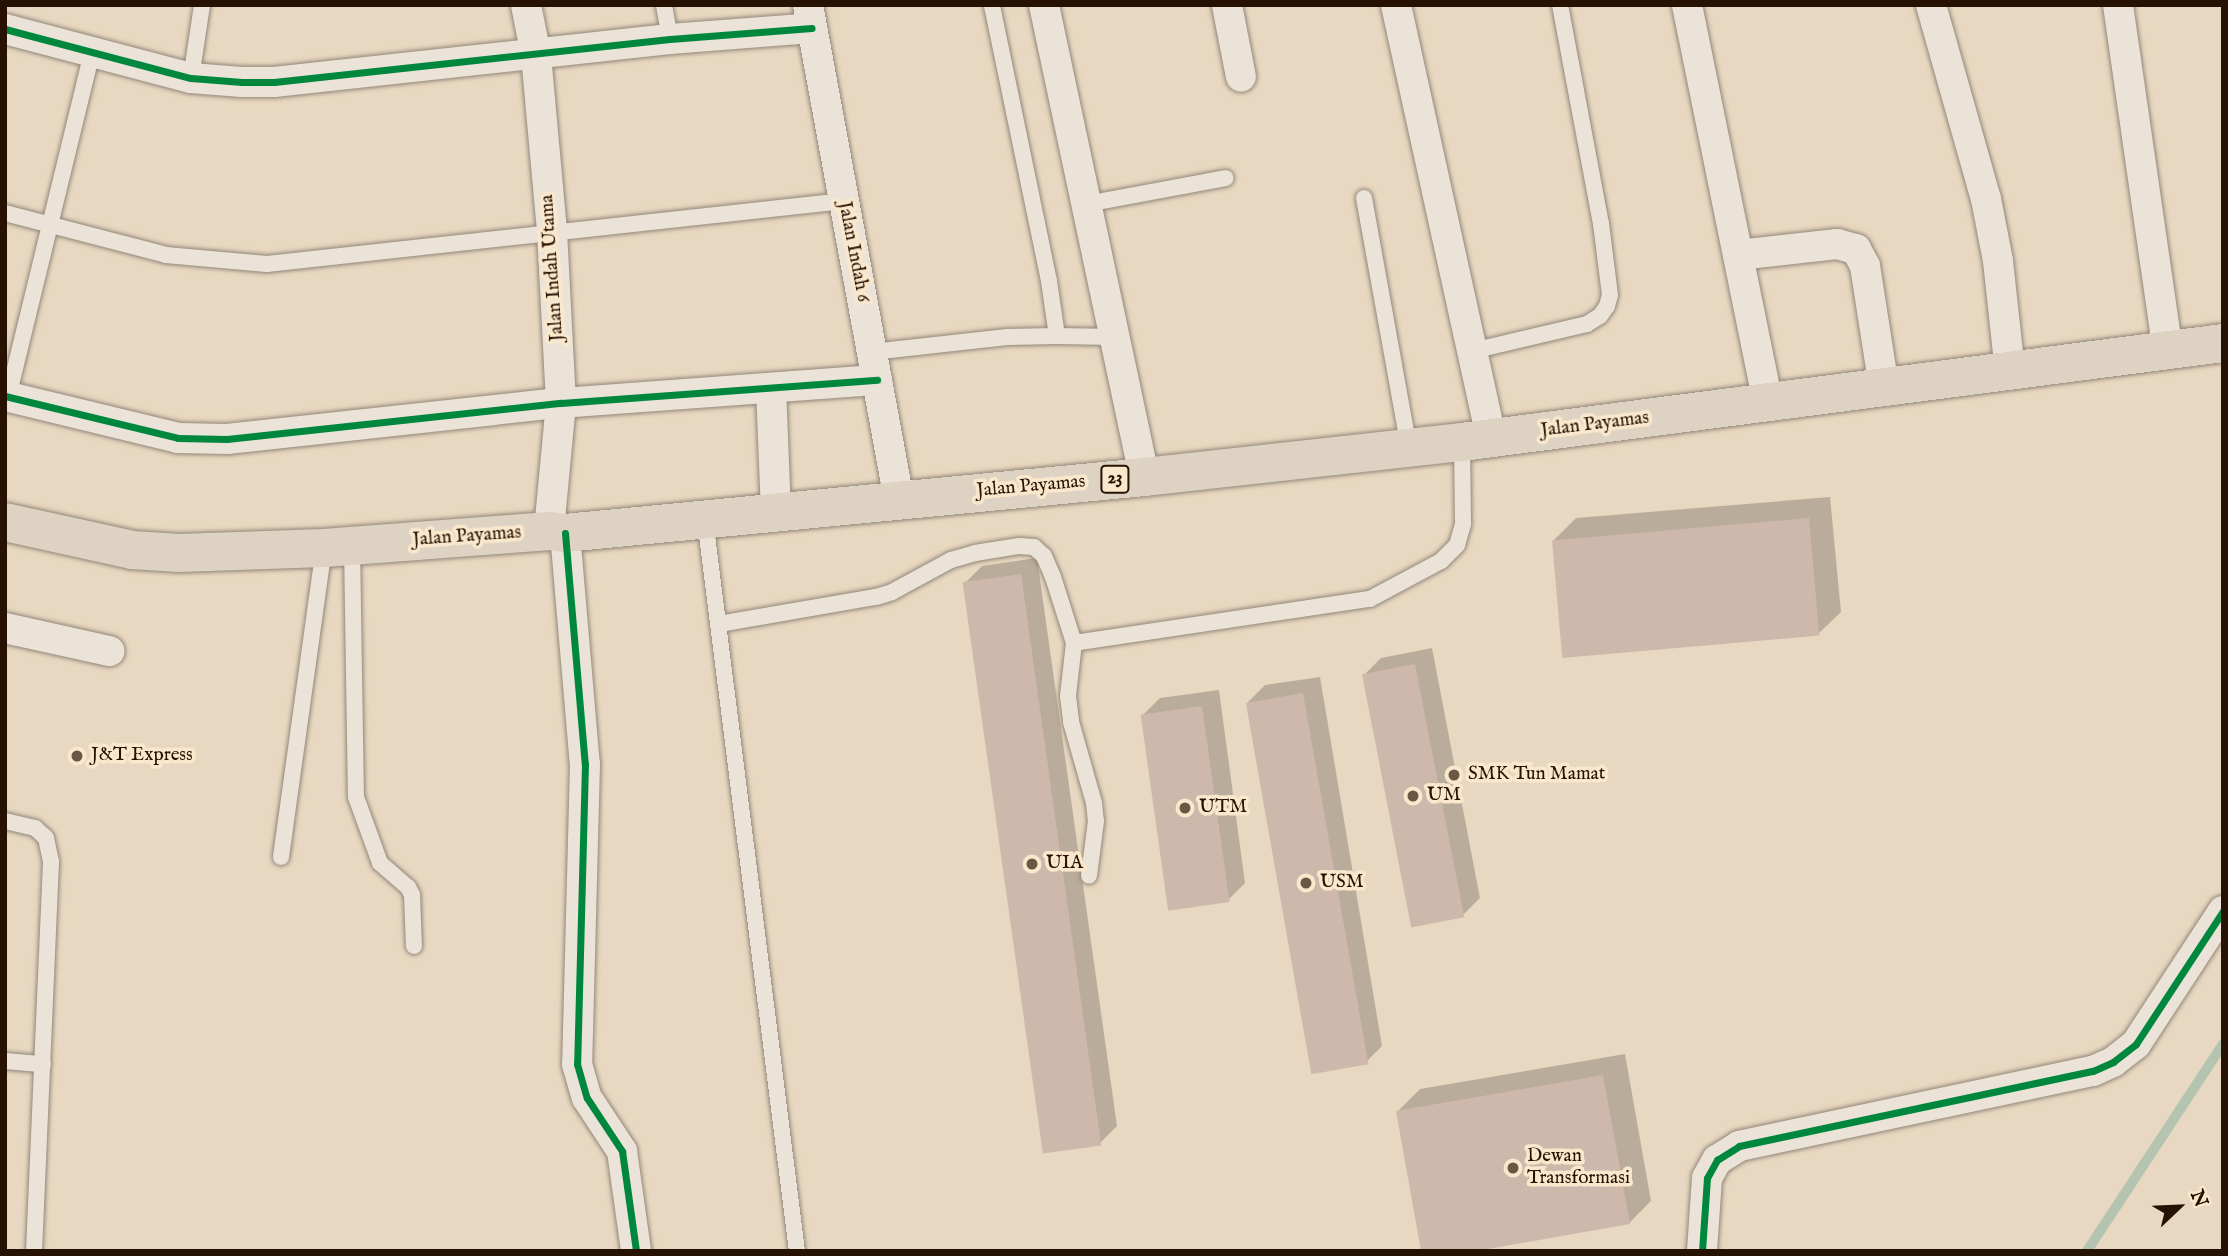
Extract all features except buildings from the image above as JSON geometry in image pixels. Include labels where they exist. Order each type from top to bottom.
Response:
[{"type":"highway","name":"Jalan Payamas","points":[[5,522],[132,550],[179,553],[338,547],[557,532],[1144,477],[1476,440],[2223,343]]},
{"type":"street","name":"Jalan Indah Utama","points":[[526,5],[536,55],[552,231],[561,403],[557,532],[585,764],[577,1064],[587,1098],[622,1151],[636,1251]]},
{"type":"street","points":[[1044,5],[1144,477]]},
{"type":"street","points":[[1227,5],[1241,77]]},
{"type":"street","points":[[1396,5],[1472,352],[1476,440]]},
{"type":"street","points":[[1686,5],[1768,404]]},
{"type":"street","points":[[1931,5],[1986,199],[1998,261],[2010,371]]},
{"type":"street","points":[[2118,5],[2168,351]]},
{"type":"street","points":[[5,29],[191,78],[274,82],[670,39],[810,16]]},
{"type":"street","name":"Jalan Indah 6","points":[[810,16],[899,500]]},
{"type":"street","points":[[1738,255],[1836,244],[1856,249],[1865,266],[1884,388]]},
{"type":"street","points":[[7,397],[178,438],[227,439],[561,403],[771,388],[874,366]]},
{"type":"street","points":[[771,388],[776,510]]},
{"type":"street","points":[[5,628],[109,651]]},
{"type":"street","points":[[1702,1251],[1707,1178],[1717,1160],[1739,1146],[2093,1071],[2113,1062],[2136,1044],[2223,911]]},
{"type":"lane","points":[[191,78],[202,5]]},
{"type":"lane","points":[[664,5],[670,39]]},
{"type":"lane","points":[[992,5],[1049,281],[1057,336]]},
{"type":"lane","points":[[1472,352],[1587,324],[1600,316],[1610,295],[1601,224],[1560,5]]},
{"type":"lane","points":[[7,397],[92,52]]},
{"type":"lane","points":[[1087,204],[1226,178]]},
{"type":"lane","points":[[1364,198],[1409,447]]},
{"type":"lane","points":[[5,213],[166,255],[267,264],[844,201]]},
{"type":"lane","points":[[874,366],[1007,337],[1115,337]]},
{"type":"lane","points":[[1074,643],[1370,599],[1441,561],[1457,545],[1463,524],[1476,440]]},
{"type":"lane","points":[[705,520],[797,1251]]},
{"type":"lane","points":[[719,624],[876,597],[892,592],[951,560],[1018,546],[1034,547],[1044,556],[1074,643],[1068,696],[1070,722],[1094,803],[1096,821],[1089,876]]},
{"type":"lane","points":[[281,857],[338,547]]},
{"type":"lane","points":[[338,547],[356,802],[380,863],[390,875],[408,887],[412,895],[414,946]]},
{"type":"lane","points":[[5,821],[35,828],[46,838],[51,862],[34,1251]]},
{"type":"lane","points":[[5,1061],[43,1063]]},
{"type":"waterway","points":[[2087,1251],[2223,1044]]},
{"type":"cycle path","points":[[5,29],[191,78],[274,82],[670,39],[812,28]]},
{"type":"cycle path","points":[[5,396],[178,438],[227,439],[561,403],[877,380]]},
{"type":"cycle path","points":[[565,533],[585,764],[577,1064],[587,1098],[622,1151],[636,1251]]},
{"type":"cycle path","points":[[1702,1251],[1707,1178],[1717,1160],[1739,1146],[2093,1071],[2113,1062],[2136,1044],[2223,911]]},
{"type":"place","name":"J&T Express","points":[[77,756]]},
{"type":"place","name":"SMK Tun Mamat","points":[[1454,775]]},
{"type":"place","name":"UM","points":[[1413,796]]},
{"type":"place","name":"UTM","points":[[1185,808]]},
{"type":"place","name":"UIA","points":[[1032,864]]},
{"type":"place","name":"USM","points":[[1306,883]]},
{"type":"place","name":"Dewan Transformasi","points":[[1513,1168]]}]
